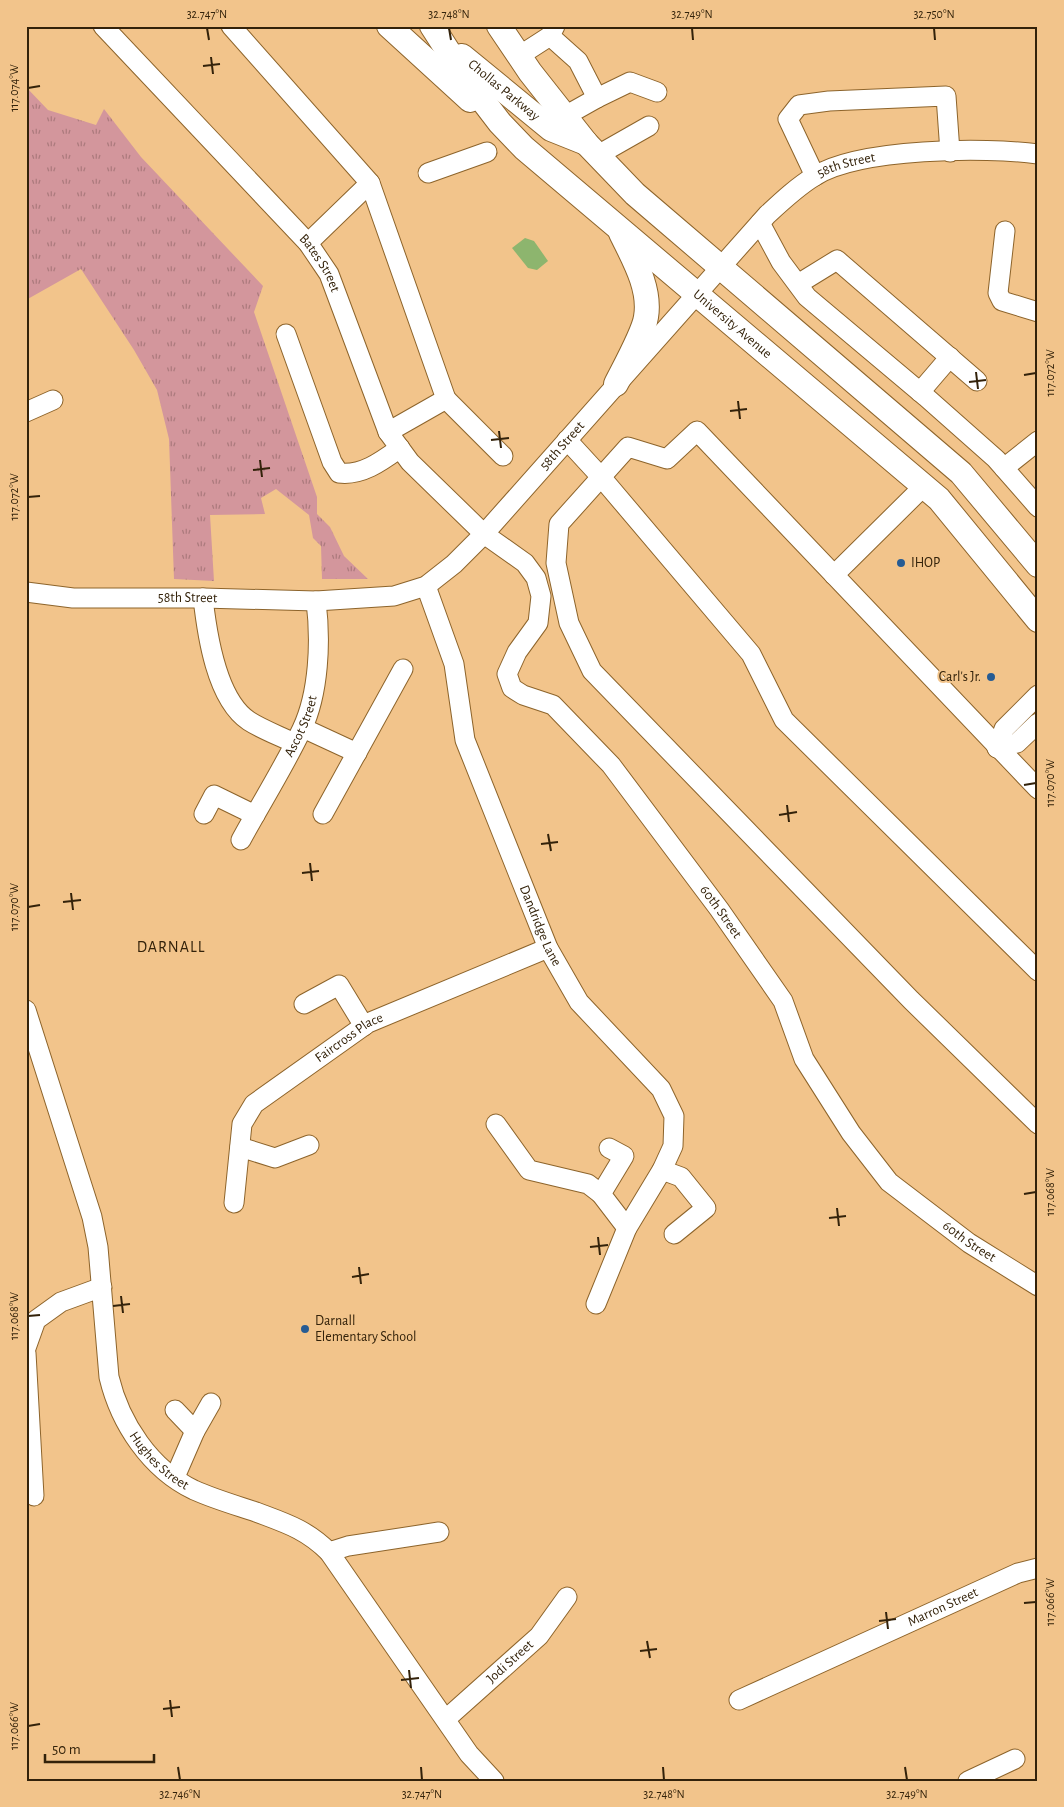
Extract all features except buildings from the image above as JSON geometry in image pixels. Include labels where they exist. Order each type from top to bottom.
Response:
[{"type":"main road","name":"Chollas Parkway","points":[[389,26],[524,148]]},
{"type":"main road","points":[[499,26],[519,56],[565,116],[592,149],[635,194],[961,473],[1038,565]]},
{"type":"main road","name":"Chollas Parkway","points":[[432,28],[491,82],[550,129],[592,149]]},
{"type":"main road","name":"University Avenue","points":[[432,28],[464,76],[500,123],[524,148],[939,499],[1038,620]]},
{"type":"main road","points":[[616,384],[646,317],[644,289],[640,271],[617,225]]},
{"type":"street","name":"Bates Street","points":[[103,26],[308,243],[329,274],[388,432],[410,462],[484,534]]},
{"type":"street","points":[[231,26],[370,183],[446,399],[504,456]]},
{"type":"street","points":[[519,56],[553,31],[578,62],[597,98]]},
{"type":"street","points":[[565,116],[630,82],[657,92]]},
{"type":"street","points":[[814,176],[788,119],[799,104],[946,96],[950,152]]},
{"type":"street","points":[[592,149],[649,126]]},
{"type":"street","points":[[428,173],[487,152]]},
{"type":"street","name":"58th Street","points":[[26,592],[73,598],[203,598],[316,601],[394,596],[426,586],[454,564],[484,534],[760,223],[814,176],[830,168],[871,156],[950,152],[1038,154]]},
{"type":"street","points":[[308,243],[370,183]]},
{"type":"street","points":[[760,223],[781,262],[807,297],[920,392],[1004,468],[1038,507]]},
{"type":"street","points":[[1005,231],[998,294],[1002,301],[1038,312]]},
{"type":"street","points":[[798,284],[837,260],[976,381]]},
{"type":"street","points":[[286,334],[332,462],[339,473],[358,472],[383,460],[400,448]]},
{"type":"street","points":[[920,392],[950,357]]},
{"type":"street","points":[[388,432],[446,399]]},
{"type":"street","points":[[26,412],[53,400]]},
{"type":"street","points":[[1038,789],[697,431],[667,459],[628,447],[559,524],[556,563],[569,623],[592,671],[911,1000],[1038,1124]]},
{"type":"street","points":[[567,440],[602,477],[751,654],[784,720],[1038,970]]},
{"type":"street","points":[[1004,468],[1038,441]]},
{"type":"street","points":[[834,575],[924,486]]},
{"type":"street","name":"60th Street","points":[[484,534],[524,563],[536,578],[542,596],[538,623],[517,652],[507,674],[512,688],[523,695],[553,705],[611,765],[719,909],[783,1001],[804,1059],[851,1133],[889,1182],[968,1243],[1038,1286]]},
{"type":"street","name":"Dandridge Lane","points":[[426,586],[454,664],[465,740],[548,948],[579,1002],[661,1090],[674,1116],[672,1146],[662,1170],[627,1228],[596,1304]]},
{"type":"street","points":[[203,598],[210,649],[228,695],[237,710],[249,721],[356,753]]},
{"type":"street","name":"Ascot Street","points":[[242,840],[299,735],[316,679],[318,623],[316,601]]},
{"type":"street","points":[[323,814],[403,669]]},
{"type":"street","points":[[997,748],[1004,730],[1038,695]]},
{"type":"street","points":[[997,748],[1017,743],[1038,723]]},
{"type":"street","points":[[204,814],[214,795],[255,815]]},
{"type":"street","name":"Faircross Place","points":[[234,1203],[242,1124],[254,1104],[364,1026],[548,948]]},
{"type":"street","points":[[304,1004],[339,985],[364,1026]]},
{"type":"street","name":"Hughes Street","points":[[26,1010],[92,1216],[98,1247],[102,1287],[106,1360],[113,1394],[127,1426],[148,1454],[175,1477],[193,1489],[313,1536],[329,1552],[469,1754],[494,1781]]},
{"type":"street","points":[[496,1124],[529,1170],[588,1184],[601,1194],[627,1228]]},
{"type":"street","points":[[240,1147],[275,1158],[309,1145]]},
{"type":"street","points":[[601,1194],[624,1156],[608,1148]]},
{"type":"street","points":[[662,1170],[681,1177],[706,1208],[674,1234]]},
{"type":"street","points":[[26,1348],[36,1320],[62,1302],[102,1287]]},
{"type":"street","points":[[26,1353],[34,1496]]},
{"type":"street","points":[[175,1477],[195,1431],[211,1403]]},
{"type":"street","points":[[174,1410],[195,1431]]},
{"type":"street","points":[[329,1552],[348,1546],[438,1532]]},
{"type":"street","name":"Marron Street","points":[[739,1700],[1018,1573],[1038,1568]]},
{"type":"street","name":"Jodi Street","points":[[446,1719],[539,1636],[567,1597]]},
{"type":"street","points":[[968,1781],[1016,1759]]},
{"type":"green space","points":[[26,87],[48,110],[96,125],[104,109],[141,157],[263,286],[254,312],[317,497],[317,514],[330,527],[344,556],[368,579],[322,579],[321,546],[313,538],[309,515],[276,489],[261,498],[265,514],[210,515],[214,581],[174,579],[169,439],[157,390],[134,350],[81,269],[26,300]]},
{"type":"shaded area","points":[[525,238],[534,241],[548,261],[537,270],[528,268],[512,248]]},
{"type":"place","name":"IHOP","points":[[901,563]]},
{"type":"place","name":"Carl's Jr.","points":[[991,677]]},
{"type":"place","name":"Darnall Elementary School","points":[[305,1329]]},
{"type":"district","name":"DARNALL","points":[[171,947]]}]
